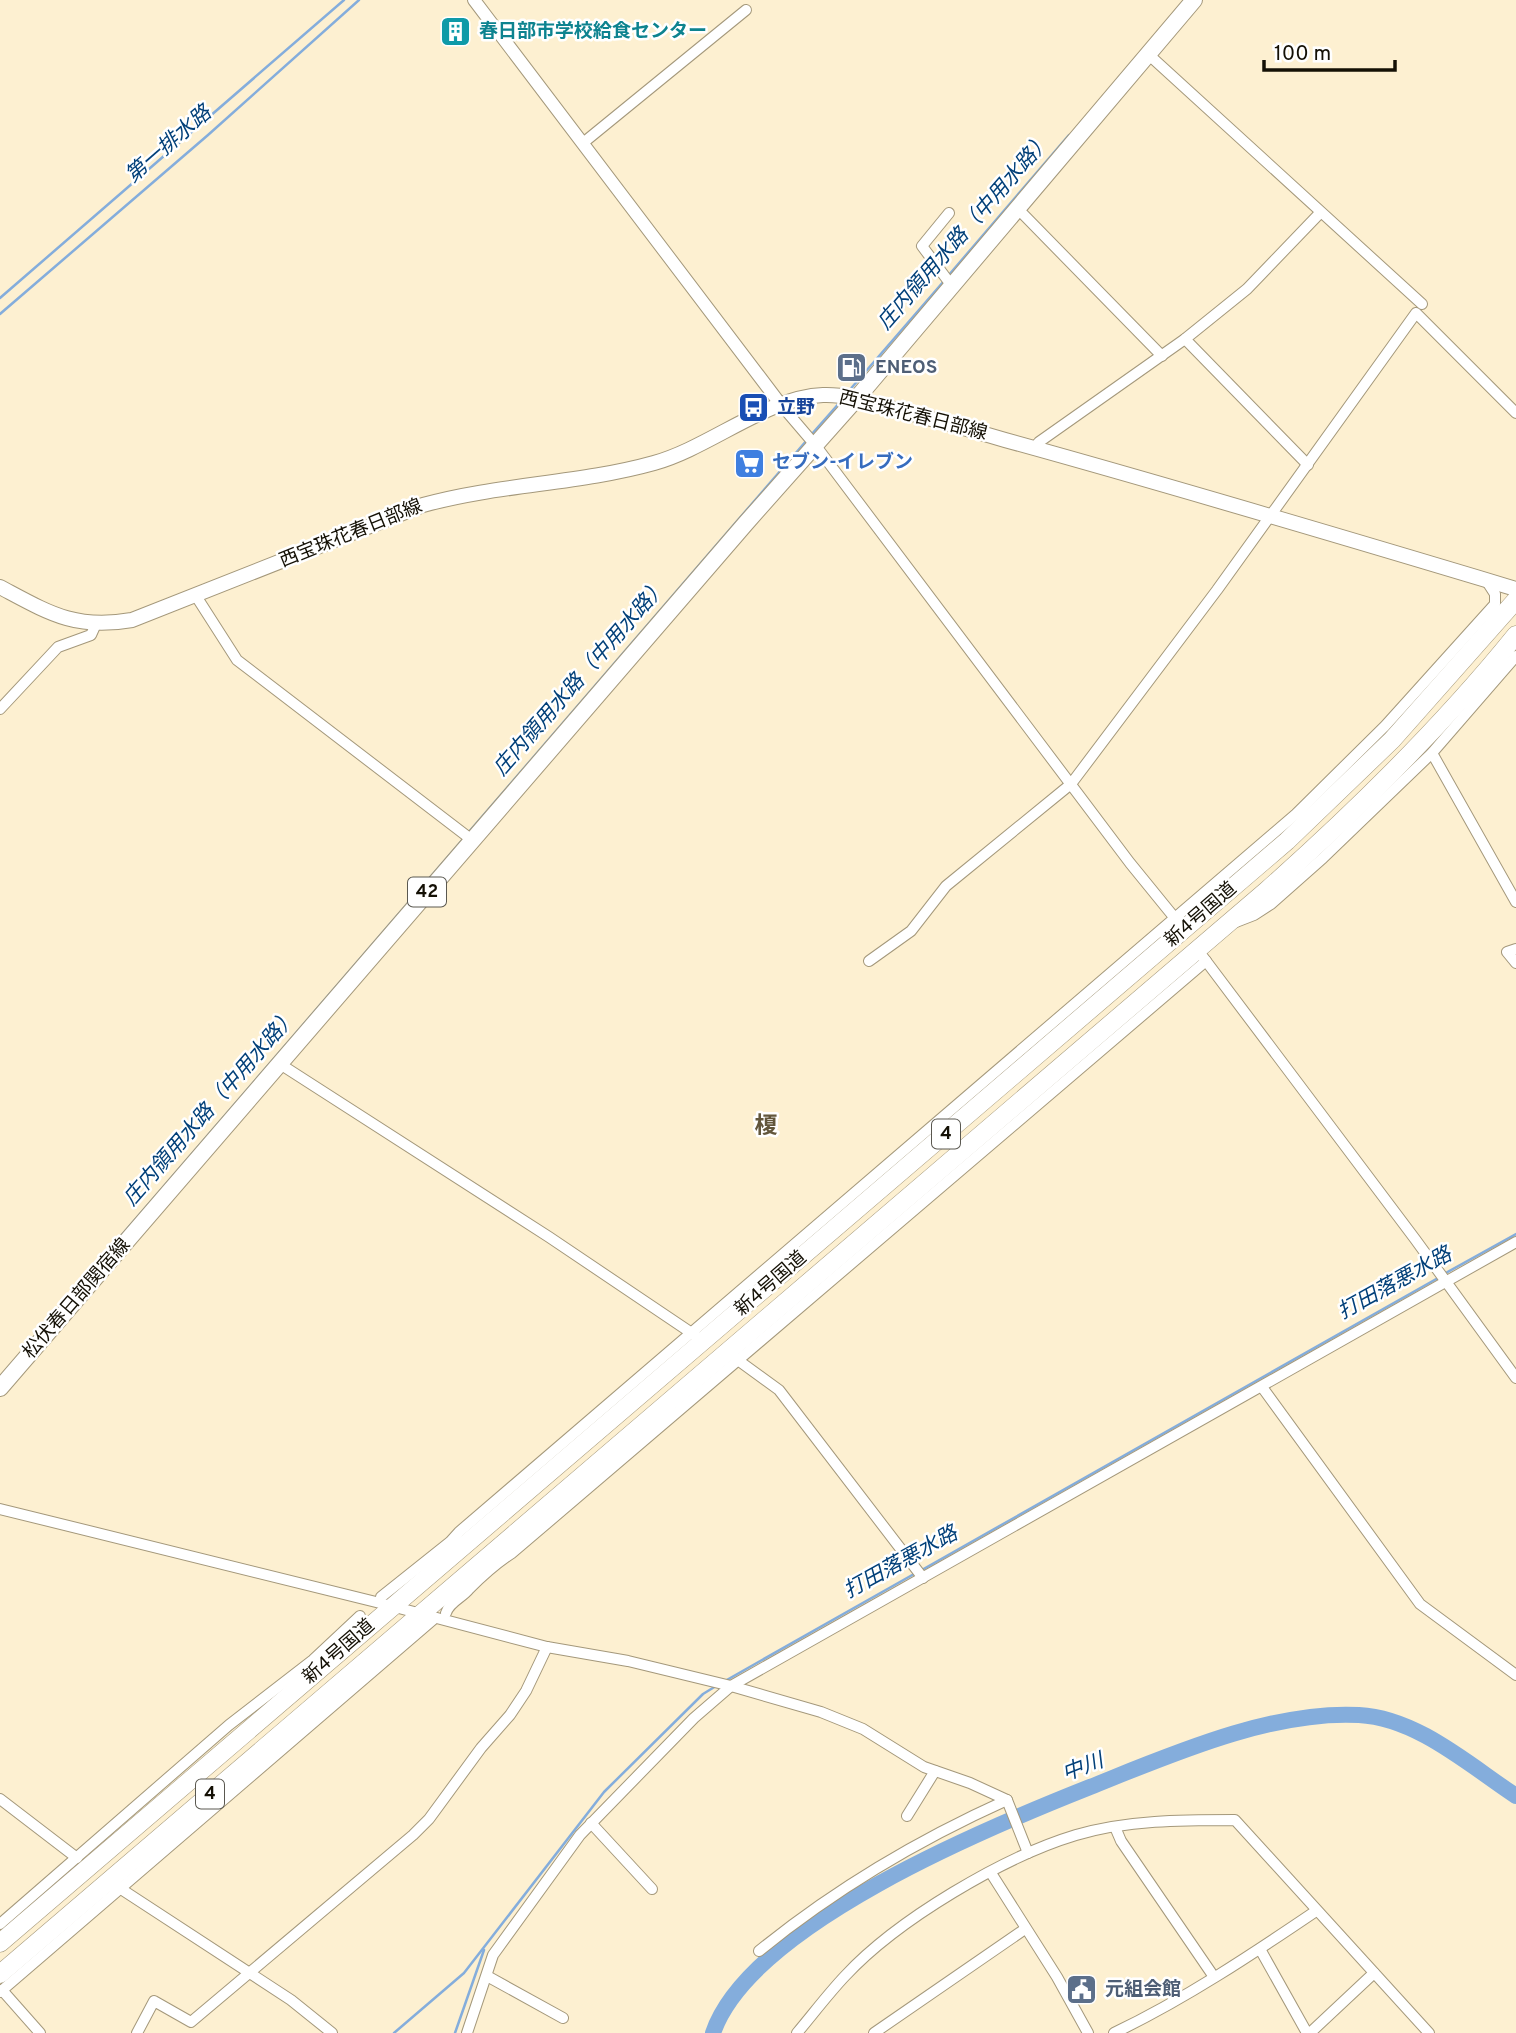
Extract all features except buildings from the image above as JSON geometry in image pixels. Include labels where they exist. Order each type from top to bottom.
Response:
[{"type":"highway","name":"新4号国道","points":[[0,1943],[387,1602],[1180,924],[1287,841],[1367,766],[1516,600]]},
{"type":"highway","name":"新4号国道","points":[[1,1985],[427,1616],[1202,955],[1225,926],[1297,864],[1377,788],[1442,720],[1516,635]]},
{"type":"main road","name":"松伏春日部関宿線","points":[[0,1388],[472,839],[816,446],[1194,0]]},
{"type":"main road","name":"西宝珠花春日部線","points":[[0,587],[70,621],[96,624],[132,620],[423,505],[462,495],[587,477],[658,462],[701,445],[781,405],[812,396],[836,395],[857,398],[1269,515],[1516,589]]},
{"type":"street","points":[[474,0],[781,405],[816,446],[1070,784],[1180,924],[1334,779],[1448,659],[1495,604],[1495,594],[1486,580]]},
{"type":"street","points":[[583,143],[747,10]]},
{"type":"street","points":[[1149,54],[1422,304]]},
{"type":"street","points":[[1018,209],[1162,356]]},
{"type":"street","points":[[949,213],[922,246],[952,286]]},
{"type":"street","points":[[1034,448],[1185,339],[1247,289],[1320,213]]},
{"type":"street","points":[[869,961],[911,931],[946,886],[1070,784],[1217,590],[1416,313],[1516,413]]},
{"type":"street","points":[[1185,339],[1308,465]]},
{"type":"street","points":[[196,596],[237,660],[472,839]]},
{"type":"street","points":[[0,709],[58,646],[91,635],[96,624]]},
{"type":"street","points":[[1225,926],[1254,915],[1271,904],[1432,753],[1516,656]]},
{"type":"street","points":[[1432,753],[1516,902]]},
{"type":"street","points":[[1516,949],[1507,952],[1516,963]]},
{"type":"street","points":[[1202,955],[1516,1378]]},
{"type":"street","points":[[279,1064],[698,1337]]},
{"type":"street","points":[[467,2033],[493,1955],[591,1823],[694,1718],[731,1686],[1516,1242]]},
{"type":"street","points":[[732,1356],[779,1390],[923,1578]]},
{"type":"street","points":[[1262,1387],[1419,1604],[1516,1675]]},
{"type":"street","points":[[0,1509],[387,1602],[427,1616],[547,1647],[628,1661],[731,1686],[821,1712],[863,1729],[924,1767],[970,1783],[1007,1800],[1028,1853]]},
{"type":"street","points":[[446,1613],[447,1608],[482,1569]]},
{"type":"street","points":[[0,1924],[229,1726],[324,1658],[360,1616]]},
{"type":"street","points":[[137,2033],[154,2001],[191,2022],[413,1835],[429,1819],[526,1691],[547,1647]]},
{"type":"street","points":[[907,1816],[935,1771]]},
{"type":"street","points":[[0,1799],[77,1858]]},
{"type":"street","points":[[759,1951],[802,1917],[887,1861],[959,1822],[1007,1800]]},
{"type":"street","points":[[797,2033],[845,1976],[886,1940],[962,1887],[1028,1853],[1077,1835],[1170,1820],[1235,1820],[1429,2033]]},
{"type":"street","points":[[591,1823],[652,1889]]},
{"type":"street","points":[[1115,1827],[1121,1841],[1214,1977]]},
{"type":"street","points":[[991,1873],[1057,1977],[1088,2033]]},
{"type":"street","points":[[115,1885],[291,2000],[332,2033]]},
{"type":"street","points":[[1114,2033],[1155,2013],[1260,1949],[1316,1911]]},
{"type":"street","points":[[874,2033],[1025,1929]]},
{"type":"street","points":[[1260,1949],[1308,2033],[1374,1973]]},
{"type":"street","points":[[487,1976],[563,2018]]},
{"type":"street","points":[[1,1985],[40,2033]]},
{"type":"waterway","points":[[0,298],[344,0]]},
{"type":"waterway","name":"第一排水路","points":[[0,314],[208,135],[359,0]]},
{"type":"waterway","name":"庄内領用水路（中用水路）","points":[[948,276],[1069,135]]},
{"type":"waterway","name":"庄内領用水路（中用水路）","points":[[847,393],[944,281]]},
{"type":"waterway","name":"庄内領用水路（中用水路）","points":[[811,435],[841,401]]},
{"type":"waterway","name":"庄内領用水路（中用水路）","points":[[468,833],[807,440]]},
{"type":"waterway","name":"庄内領用水路（中用水路）","points":[[27,1345],[464,838]]},
{"type":"waterway","name":"打田落悪水路","points":[[1444,1274],[1516,1234]]},
{"type":"waterway","name":"打田落悪水路","points":[[920,1571],[1438,1278]]},
{"type":"waterway","name":"打田落悪水路","points":[[725,1681],[914,1574]]},
{"type":"waterway","name":"打田落悪水路","points":[[394,2033],[464,1973],[604,1792],[703,1694],[716,1686]]},
{"type":"waterway","name":"中川","points":[[713,2033],[736,1993],[773,1955],[822,1918],[878,1884],[994,1827],[1222,1737],[1257,1727],[1326,1715],[1380,1718],[1442,1745],[1516,1796]]},
{"type":"waterway","points":[[455,2033],[484,1950]]},
{"type":"place","name":"春日部市学校給食センター","points":[[456,32]]},
{"type":"place","name":"ENEOS","points":[[852,368]]},
{"type":"place","name":"立野","points":[[754,408]]},
{"type":"place","name":"セブン-イレブン","points":[[749,463]]},
{"type":"place","name":"元組会館","points":[[1082,1990]]},
{"type":"district","name":"榎","points":[[766,1127]]}]
